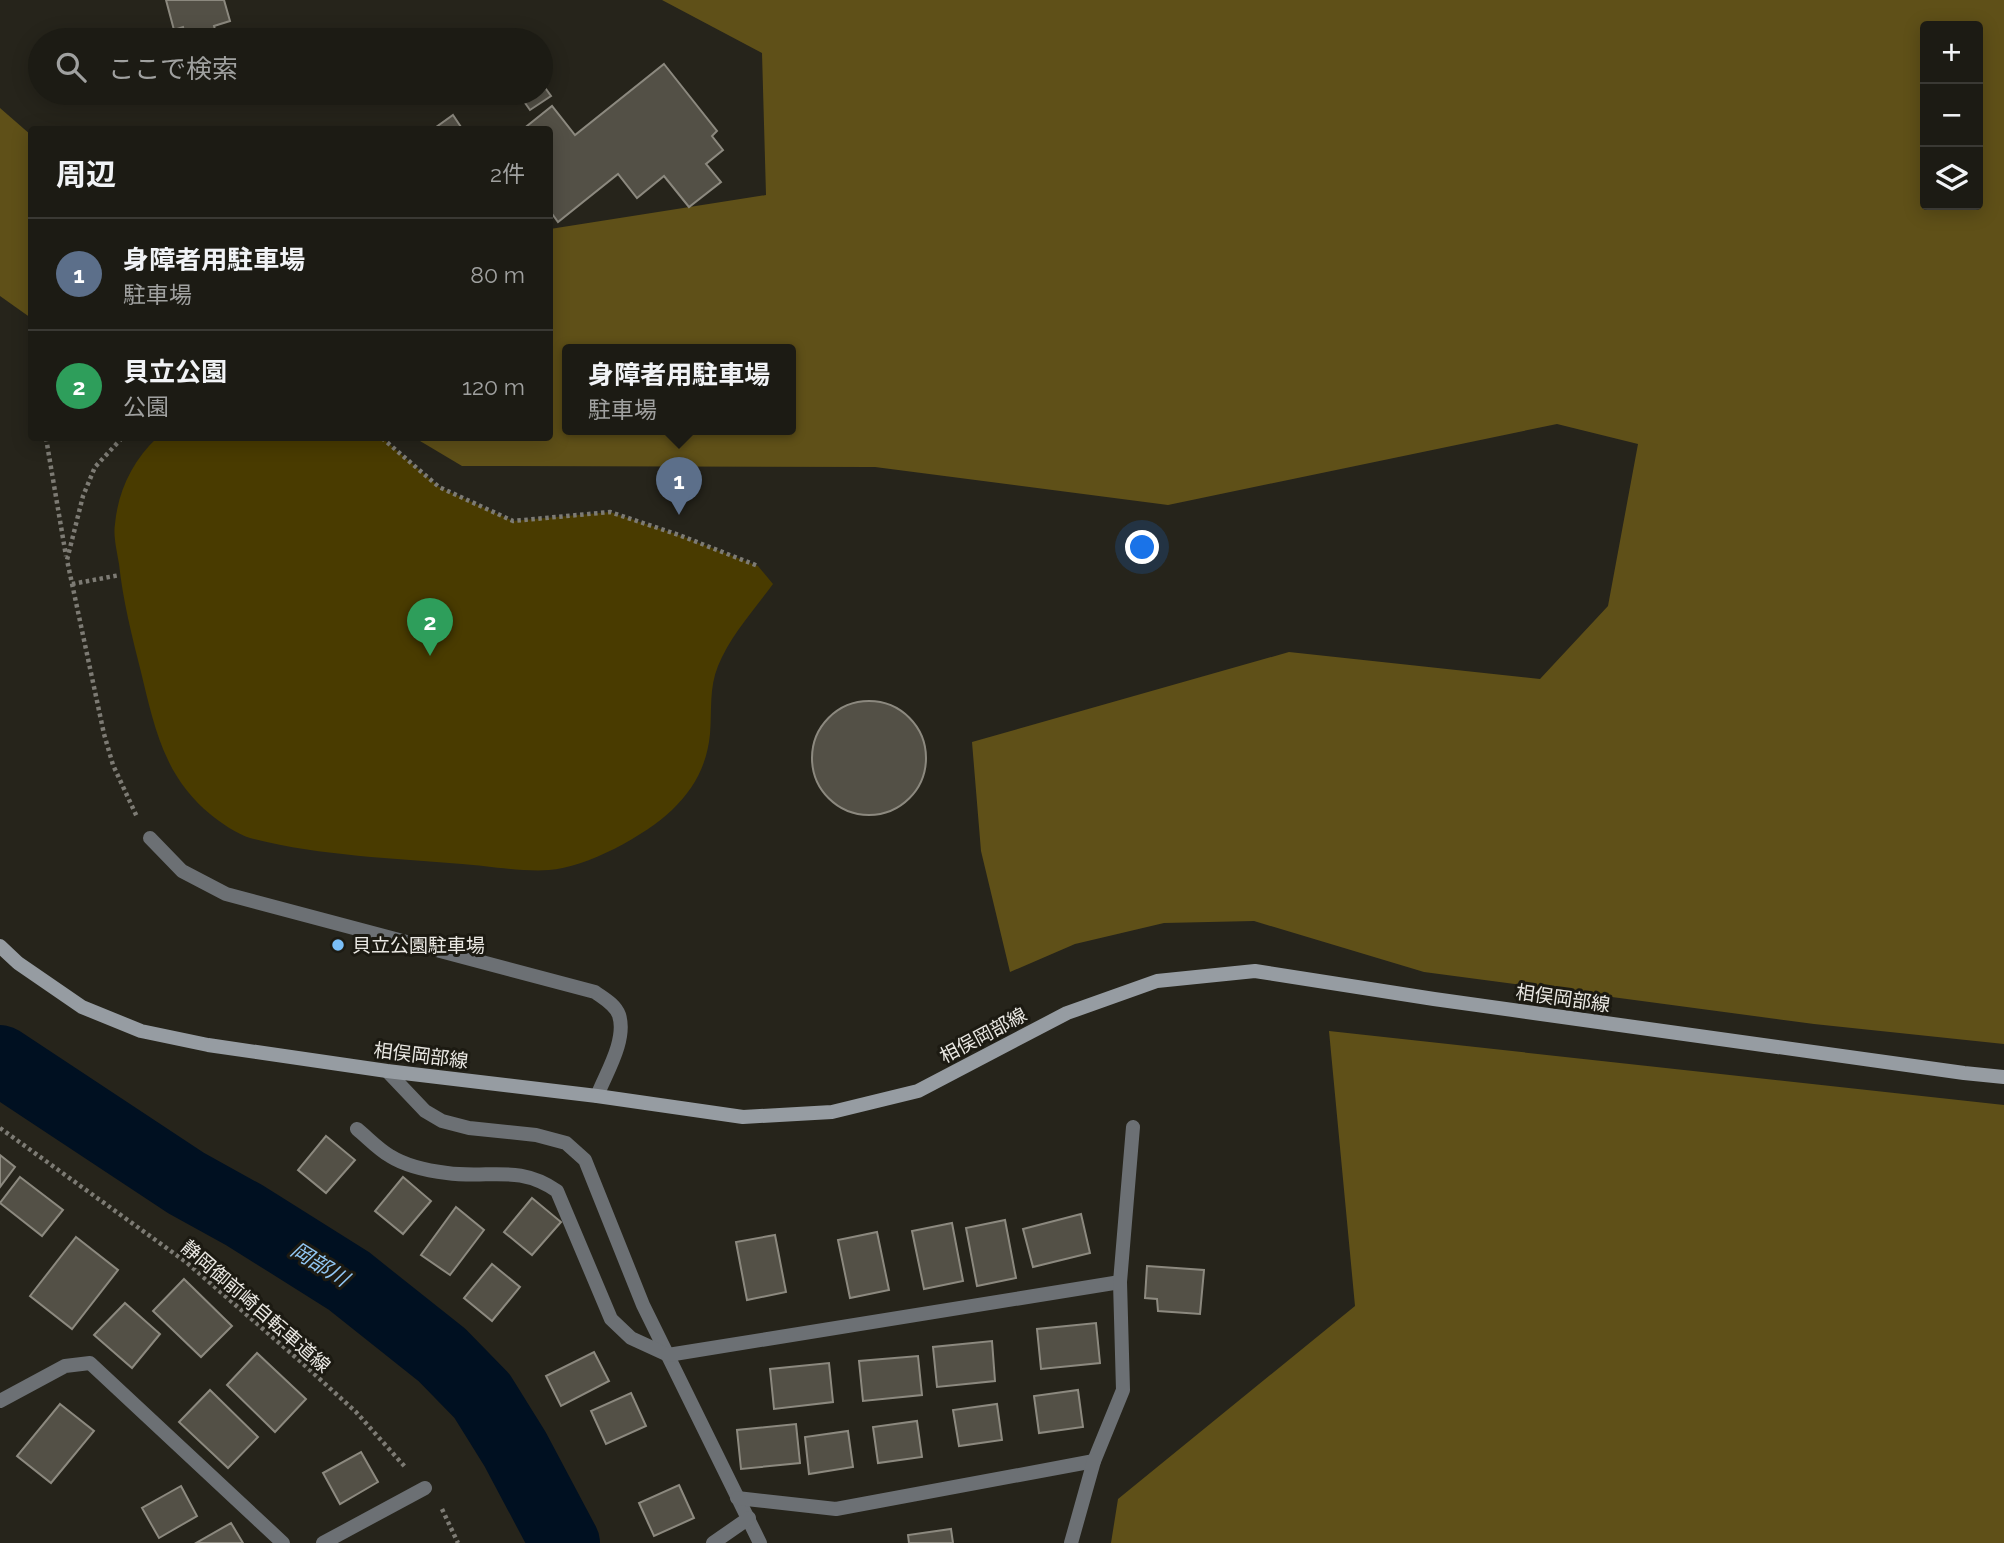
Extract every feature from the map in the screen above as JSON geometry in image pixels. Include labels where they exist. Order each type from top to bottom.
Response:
[{"type":"main road","name":"相俣岡部線","points":[[0,946],[18,963],[82,1007],[141,1031],[208,1045],[387,1071],[597,1096],[743,1117],[832,1112],[918,1091],[1067,1013],[1157,981],[1255,971],[1461,1003],[2004,1077]]},
{"type":"street","points":[[150,838],[182,871],[226,894],[594,992],[611,1003],[618,1014],[620,1028],[617,1047],[597,1096]]},
{"type":"street","points":[[387,1071],[425,1111],[442,1121],[469,1128],[536,1135],[566,1143],[585,1160],[643,1305],[760,1543]]},
{"type":"street","points":[[1071,1543],[1094,1461],[1123,1390],[1120,1282],[1133,1127]]},
{"type":"street","points":[[357,1129],[391,1157],[422,1168],[449,1174],[499,1172],[526,1175],[557,1191],[611,1319],[631,1338],[668,1355],[1120,1282]]},
{"type":"street","points":[[0,1401],[65,1366],[90,1363],[283,1543]]},
{"type":"street","points":[[737,1498],[835,1509],[1094,1461]]},
{"type":"street","points":[[323,1543],[425,1488]]},
{"type":"street","points":[[713,1543],[749,1518]]},
{"type":"path","points":[[47,441],[67,560],[104,734],[126,796],[150,838]]},
{"type":"path","points":[[67,560],[83,496],[95,467],[119,441]]},
{"type":"path","points":[[385,441],[439,487],[513,521],[610,512],[758,566]]},
{"type":"path","points":[[72,584],[120,575]]},
{"type":"path","name":"静岡御前崎自転車道線","points":[[0,1128],[186,1262],[301,1362],[356,1412],[425,1488],[440,1506],[458,1543]]},
{"type":"shaded area","points":[[662,0],[2004,0],[2004,1044],[1814,1024],[1424,972],[1254,921],[1164,923],[1075,944],[1010,972],[981,851],[972,742],[1289,652],[1540,679],[1608,606],[1638,444],[1557,424],[1168,505],[875,467],[462,466],[420,441],[553,441],[553,229],[766,195],[762,53]]},
{"type":"shaded area","points":[[0,108],[28,132],[28,316],[0,296]]},
{"type":"shaded area","points":[[154,441],[385,441],[439,487],[513,521],[610,512],[758,566],[773,584],[736,634],[718,666],[712,691],[708,745],[693,785],[661,820],[615,849],[580,863],[549,870],[517,870],[329,853],[250,838],[229,828],[192,796],[168,760],[152,717],[125,605],[115,539],[117,512],[128,477]]},
{"type":"shaded area","points":[[1329,1031],[2004,1105],[2004,1543],[1111,1543],[1118,1499],[1355,1306]]},
{"type":"building","points":[[166,0],[224,0],[230,21],[215,28],[173,28]]},
{"type":"building","points":[[664,64],[717,131],[712,136],[723,150],[706,164],[721,182],[689,207],[664,176],[637,198],[618,174],[558,222],[553,215],[553,126],[527,126],[552,106],[575,135]]},
{"type":"building","points":[[453,115],[460,126],[438,126]]},
{"type":"building","points":[[869,701],[891,705],[909,718],[922,736],[926,758],[922,780],[909,798],[891,811],[869,815],[847,811],[829,798],[816,780],[812,758],[816,736],[829,718],[847,705]]},
{"type":"building","points":[[326,1136],[355,1160],[326,1193],[298,1170]]},
{"type":"building","points":[[0,1155],[15,1167],[0,1187]]},
{"type":"building","points":[[20,1177],[63,1210],[42,1236],[0,1203]]},
{"type":"building","points":[[403,1177],[431,1201],[403,1234],[375,1211]]},
{"type":"building","points":[[532,1198],[561,1222],[532,1255],[504,1232]]},
{"type":"building","points":[[456,1207],[484,1230],[450,1275],[421,1255]]},
{"type":"building","points":[[1081,1214],[1090,1253],[1033,1267],[1023,1229]]},
{"type":"building","points":[[1005,1220],[1016,1278],[977,1286],[966,1228]]},
{"type":"building","points":[[952,1223],[963,1281],[924,1289],[912,1231]]},
{"type":"building","points":[[877,1232],[889,1290],[850,1298],[838,1240]]},
{"type":"building","points":[[775,1235],[786,1292],[747,1300],[736,1242]]},
{"type":"building","points":[[76,1237],[118,1270],[72,1329],[30,1296]]},
{"type":"building","points":[[492,1264],[520,1287],[492,1321],[464,1298]]},
{"type":"building","points":[[1147,1266],[1204,1270],[1200,1314],[1158,1311],[1157,1299],[1145,1298]]},
{"type":"building","points":[[184,1279],[232,1326],[201,1357],[153,1311]]},
{"type":"building","points":[[125,1303],[160,1334],[132,1368],[94,1335]]},
{"type":"building","points":[[1096,1323],[1100,1363],[1041,1369],[1037,1329]]},
{"type":"building","points":[[992,1341],[995,1381],[937,1387],[933,1347]]},
{"type":"building","points":[[594,1352],[609,1381],[561,1406],[546,1376]]},
{"type":"building","points":[[257,1353],[306,1399],[275,1432],[227,1385]]},
{"type":"building","points":[[918,1356],[922,1395],[863,1401],[859,1361]]},
{"type":"building","points":[[829,1363],[833,1402],[774,1409],[770,1369]]},
{"type":"building","points":[[210,1390],[258,1437],[228,1468],[179,1422]]},
{"type":"building","points":[[1078,1390],[1083,1427],[1039,1433],[1034,1396]]},
{"type":"building","points":[[631,1393],[646,1426],[606,1444],[591,1411]]},
{"type":"building","points":[[60,1404],[94,1431],[51,1483],[17,1456]]},
{"type":"building","points":[[997,1404],[1002,1440],[959,1446],[953,1410]]},
{"type":"building","points":[[917,1421],[922,1457],[878,1463],[873,1427]]},
{"type":"building","points":[[796,1424],[800,1463],[741,1469],[737,1430]]},
{"type":"building","points":[[848,1431],[853,1467],[809,1474],[805,1437]]},
{"type":"building","points":[[361,1452],[378,1482],[340,1504],[323,1473]]},
{"type":"building","points":[[679,1485],[694,1518],[654,1536],[639,1503]]},
{"type":"building","points":[[181,1486],[197,1516],[159,1538],[142,1508]]},
{"type":"building","points":[[231,1523],[243,1543],[196,1543]]},
{"type":"building","points":[[951,1529],[953,1543],[909,1543],[908,1535]]},
{"type":"waterway","name":"岡部川","points":[[0,1060],[186,1183],[244,1215],[349,1281],[442,1355],[482,1396],[515,1449],[565,1543]]},
{"type":"place","name":"身障者用駐車場","points":[[679,515]]},
{"type":"place","name":"貝立公園","points":[[430,656]]},
{"type":"place","name":"貝立公園駐車場","points":[[338,945]]}]
